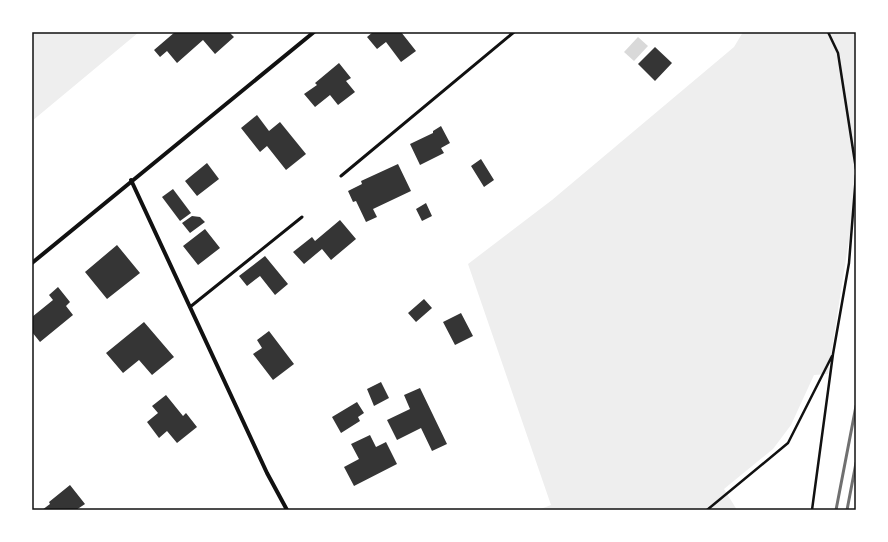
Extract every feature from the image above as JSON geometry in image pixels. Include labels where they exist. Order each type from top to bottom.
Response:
[{"type":"street","points":[[32,263],[131,180],[314,32]]},
{"type":"street","points":[[131,180],[267,473],[287,510]]},
{"type":"lane","points":[[341,176],[514,32]]},
{"type":"lane","points":[[190,307],[302,218]]},
{"type":"path","points":[[828,32],[838,53],[856,169]]},
{"type":"path","points":[[812,510],[833,354],[849,264],[856,175]]},
{"type":"path","points":[[707,510],[788,443],[833,354]]},
{"type":"shaded area","points":[[32,32],[139,32],[32,121]]},
{"type":"shaded area","points":[[743,32],[856,32],[856,195],[828,374],[814,375],[791,425],[773,449],[724,489],[737,510],[538,510],[551,505],[468,264],[552,200],[734,47]]},
{"type":"shaded area","points":[[638,37],[648,46],[634,61],[624,52]]},
{"type":"building","points":[[175,32],[229,32],[234,37],[215,54],[203,40],[177,63],[167,51],[160,57],[154,50]]},
{"type":"building","points":[[373,32],[401,32],[416,51],[401,62],[386,42],[377,49],[367,37]]},
{"type":"building","points":[[655,47],[672,63],[655,81],[638,64]]},
{"type":"building","points":[[339,63],[351,78],[346,81],[355,92],[338,105],[330,95],[315,107],[304,94],[317,85],[315,83]]},
{"type":"building","points":[[257,115],[269,131],[280,122],[306,154],[286,170],[267,146],[260,152],[241,128]]},
{"type":"building","points":[[441,126],[450,143],[441,148],[444,153],[420,165],[410,144],[433,133],[433,131]]},
{"type":"building","points":[[481,159],[494,180],[484,187],[471,166]]},
{"type":"building","points":[[207,163],[219,179],[197,196],[185,181]]},
{"type":"building","points":[[398,164],[411,191],[373,209],[377,217],[366,222],[356,201],[353,202],[348,191],[362,184],[361,181]]},
{"type":"building","points":[[173,189],[191,213],[180,221],[162,197]]},
{"type":"building","points":[[426,203],[432,216],[422,221],[416,209]]},
{"type":"building","points":[[192,216],[200,217],[205,222],[190,233],[182,223]]},
{"type":"building","points":[[340,220],[356,239],[331,260],[322,249],[304,264],[293,252],[312,237],[315,241]]},
{"type":"building","points":[[205,229],[220,248],[198,265],[183,246]]},
{"type":"building","points":[[117,245],[140,273],[107,299],[85,272]]},
{"type":"building","points":[[265,256],[288,284],[275,295],[260,276],[247,286],[239,276]]},
{"type":"building","points":[[58,287],[70,302],[66,306],[73,315],[40,342],[32,332],[32,317],[53,300],[49,295]]},
{"type":"building","points":[[424,299],[432,308],[416,322],[408,313]]},
{"type":"building","points":[[461,313],[473,336],[455,345],[443,322]]},
{"type":"building","points":[[144,322],[174,357],[152,375],[139,360],[123,373],[106,353]]},
{"type":"building","points":[[269,331],[294,364],[273,380],[253,354],[262,348],[257,340]]},
{"type":"building","points":[[381,382],[389,398],[374,406],[367,389]]},
{"type":"building","points":[[420,388],[447,444],[432,451],[421,428],[397,440],[387,420],[410,409],[404,395]]},
{"type":"building","points":[[166,395],[183,416],[186,413],[197,427],[177,443],[167,431],[159,438],[147,422],[158,413],[152,406]]},
{"type":"building","points":[[357,402],[364,413],[358,417],[360,421],[341,433],[332,417]]},
{"type":"building","points":[[370,435],[376,447],[386,442],[397,464],[354,486],[344,467],[359,459],[351,444]]},
{"type":"building","points":[[70,485],[85,504],[76,510],[42,510],[50,504],[49,502]]},
{"type":"railway","points":[[836,510],[856,406]]},
{"type":"railway","points":[[847,510],[856,463]]}]
